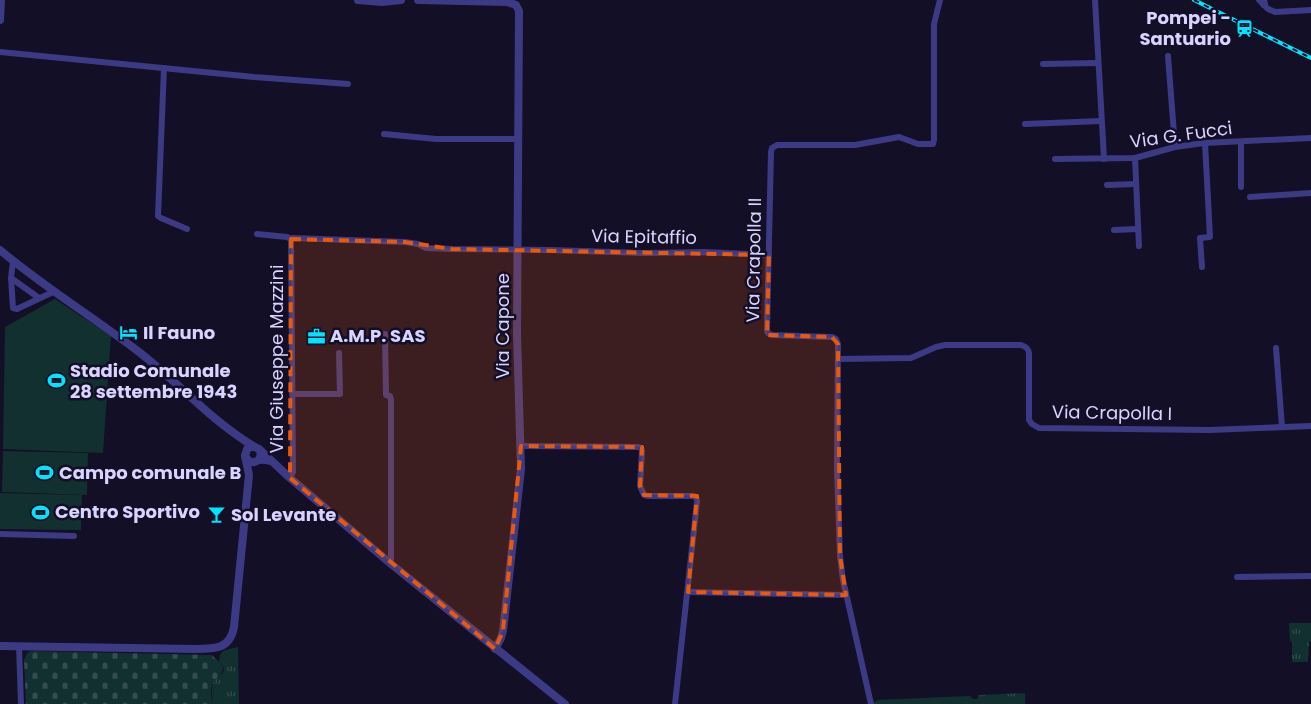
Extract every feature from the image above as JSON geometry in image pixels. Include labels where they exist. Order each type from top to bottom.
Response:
[{"type":"street","points":[[0,20],[1,0]]},
{"type":"street","points":[[361,0],[382,2],[401,0]]},
{"type":"street","points":[[418,0],[517,3]]},
{"type":"street","name":"Via Crapolla II","points":[[871,704],[841,567],[837,468],[838,344],[836,339],[832,337],[772,335],[767,330],[771,152],[772,148],[777,145],[856,144],[899,137],[918,144],[934,142],[934,24],[940,0]]},
{"type":"street","points":[[1095,0],[1104,159]]},
{"type":"street","points":[[1262,1],[1268,9],[1275,12],[1311,10]]},
{"type":"street","name":"Via Capone","points":[[495,648],[502,635],[521,477],[518,370],[519,15],[517,3]]},
{"type":"street","points":[[0,52],[254,77],[348,84]]},
{"type":"street","points":[[1168,56],[1175,147]]},
{"type":"street","points":[[1043,64],[1098,63]]},
{"type":"street","points":[[164,68],[158,216],[187,229]]},
{"type":"street","points":[[1025,124],[1101,121]]},
{"type":"street","points":[[384,134],[436,139],[518,139]]},
{"type":"street","name":"Via G. Fucci","points":[[1055,159],[1135,158],[1175,147],[1205,143],[1311,138]]},
{"type":"street","points":[[1241,142],[1241,187]]},
{"type":"street","points":[[1202,267],[1200,238],[1210,237],[1205,143]]},
{"type":"street","points":[[1135,158],[1139,246]]},
{"type":"street","points":[[1107,185],[1136,184]]},
{"type":"street","points":[[1250,197],[1311,193]]},
{"type":"street","points":[[1114,230],[1138,229]]},
{"type":"street","points":[[257,234],[291,238],[404,242],[428,248],[517,250]]},
{"type":"street","name":"Via Giuseppe Mazzini","points":[[290,478],[293,472],[291,238]]},
{"type":"street","points":[[0,250],[53,292],[139,352],[211,414],[242,439],[257,448],[391,564],[495,648],[555,701],[565,704]]},
{"type":"street","name":"Via Epitaffio","points":[[517,250],[646,253],[704,252],[769,255]]},
{"type":"street","points":[[13,261],[11,278],[13,308],[17,309],[53,292]]},
{"type":"street","points":[[11,278],[39,298]]},
{"type":"street","points":[[386,334],[386,395],[390,396],[391,400],[391,564]]},
{"type":"street","name":"Via Crapolla I","points":[[839,359],[910,358],[945,345],[1021,345],[1026,347],[1029,353],[1029,420],[1039,428],[1210,430],[1311,426]]},
{"type":"street","points":[[1276,348],[1282,427]]},
{"type":"street","points":[[292,394],[340,394],[339,353]]},
{"type":"street","points":[[0,646],[196,650],[217,648],[228,642],[234,627],[249,475],[245,445],[242,439]]},
{"type":"street","points":[[521,446],[638,447],[642,451],[640,486],[644,495],[692,496],[696,498],[688,592],[675,704]]},
{"type":"street","points":[[245,454],[248,448],[257,448]]},
{"type":"street","points":[[249,475],[261,457],[257,448]]},
{"type":"street","points":[[245,454],[250,462],[271,461]]},
{"type":"street","points":[[0,534],[74,536]]},
{"type":"street","points":[[1237,577],[1311,576]]},
{"type":"street","points":[[688,592],[846,595]]},
{"type":"street","points":[[19,646],[21,704]]},
{"type":"highlighted area","points":[[291,239],[405,242],[452,249],[769,255],[767,335],[832,337],[838,344],[840,556],[846,595],[688,592],[697,496],[644,495],[640,486],[642,447],[521,446],[503,631],[495,649],[290,478]]},
{"type":"green space","name":"Stadio Comunale 28 settembre 1943","points":[[55,299],[111,336],[103,453],[3,449],[5,327]]},
{"type":"green space","name":"Campo comunale B","points":[[3,451],[88,453],[87,495],[2,492]]},
{"type":"green space","name":"Centro Sportivo","points":[[0,493],[82,495],[81,530],[0,529]]},
{"type":"green space","points":[[1289,623],[1311,623],[1308,662],[1292,662],[1292,642],[1290,641]]},
{"type":"green space","points":[[238,647],[239,704],[212,704],[213,683],[222,674],[224,669],[219,661],[221,653]]},
{"type":"green space","points":[[31,651],[212,655],[221,664],[223,669],[212,685],[212,704],[26,704],[24,660],[27,653]]},
{"type":"green space","points":[[1025,693],[1025,704],[873,704],[878,700],[970,696],[973,699],[977,699],[979,695]]},
{"type":"railway","points":[[1194,0],[1311,58]]},
{"type":"place","name":"Pompei - Santuario","points":[[1245,28]]},
{"type":"place","name":"Il Fauno","points":[[129,333]]},
{"type":"place","name":"A.M.P. SAS","points":[[316,336]]},
{"type":"place","name":"Stadio Comunale 28 settembre 1943","points":[[56,381]]},
{"type":"place","name":"Campo comunale B","points":[[45,473]]},
{"type":"place","name":"Centro Sportivo","points":[[41,512]]},
{"type":"place","name":"Sol Levante","points":[[217,515]]}]
